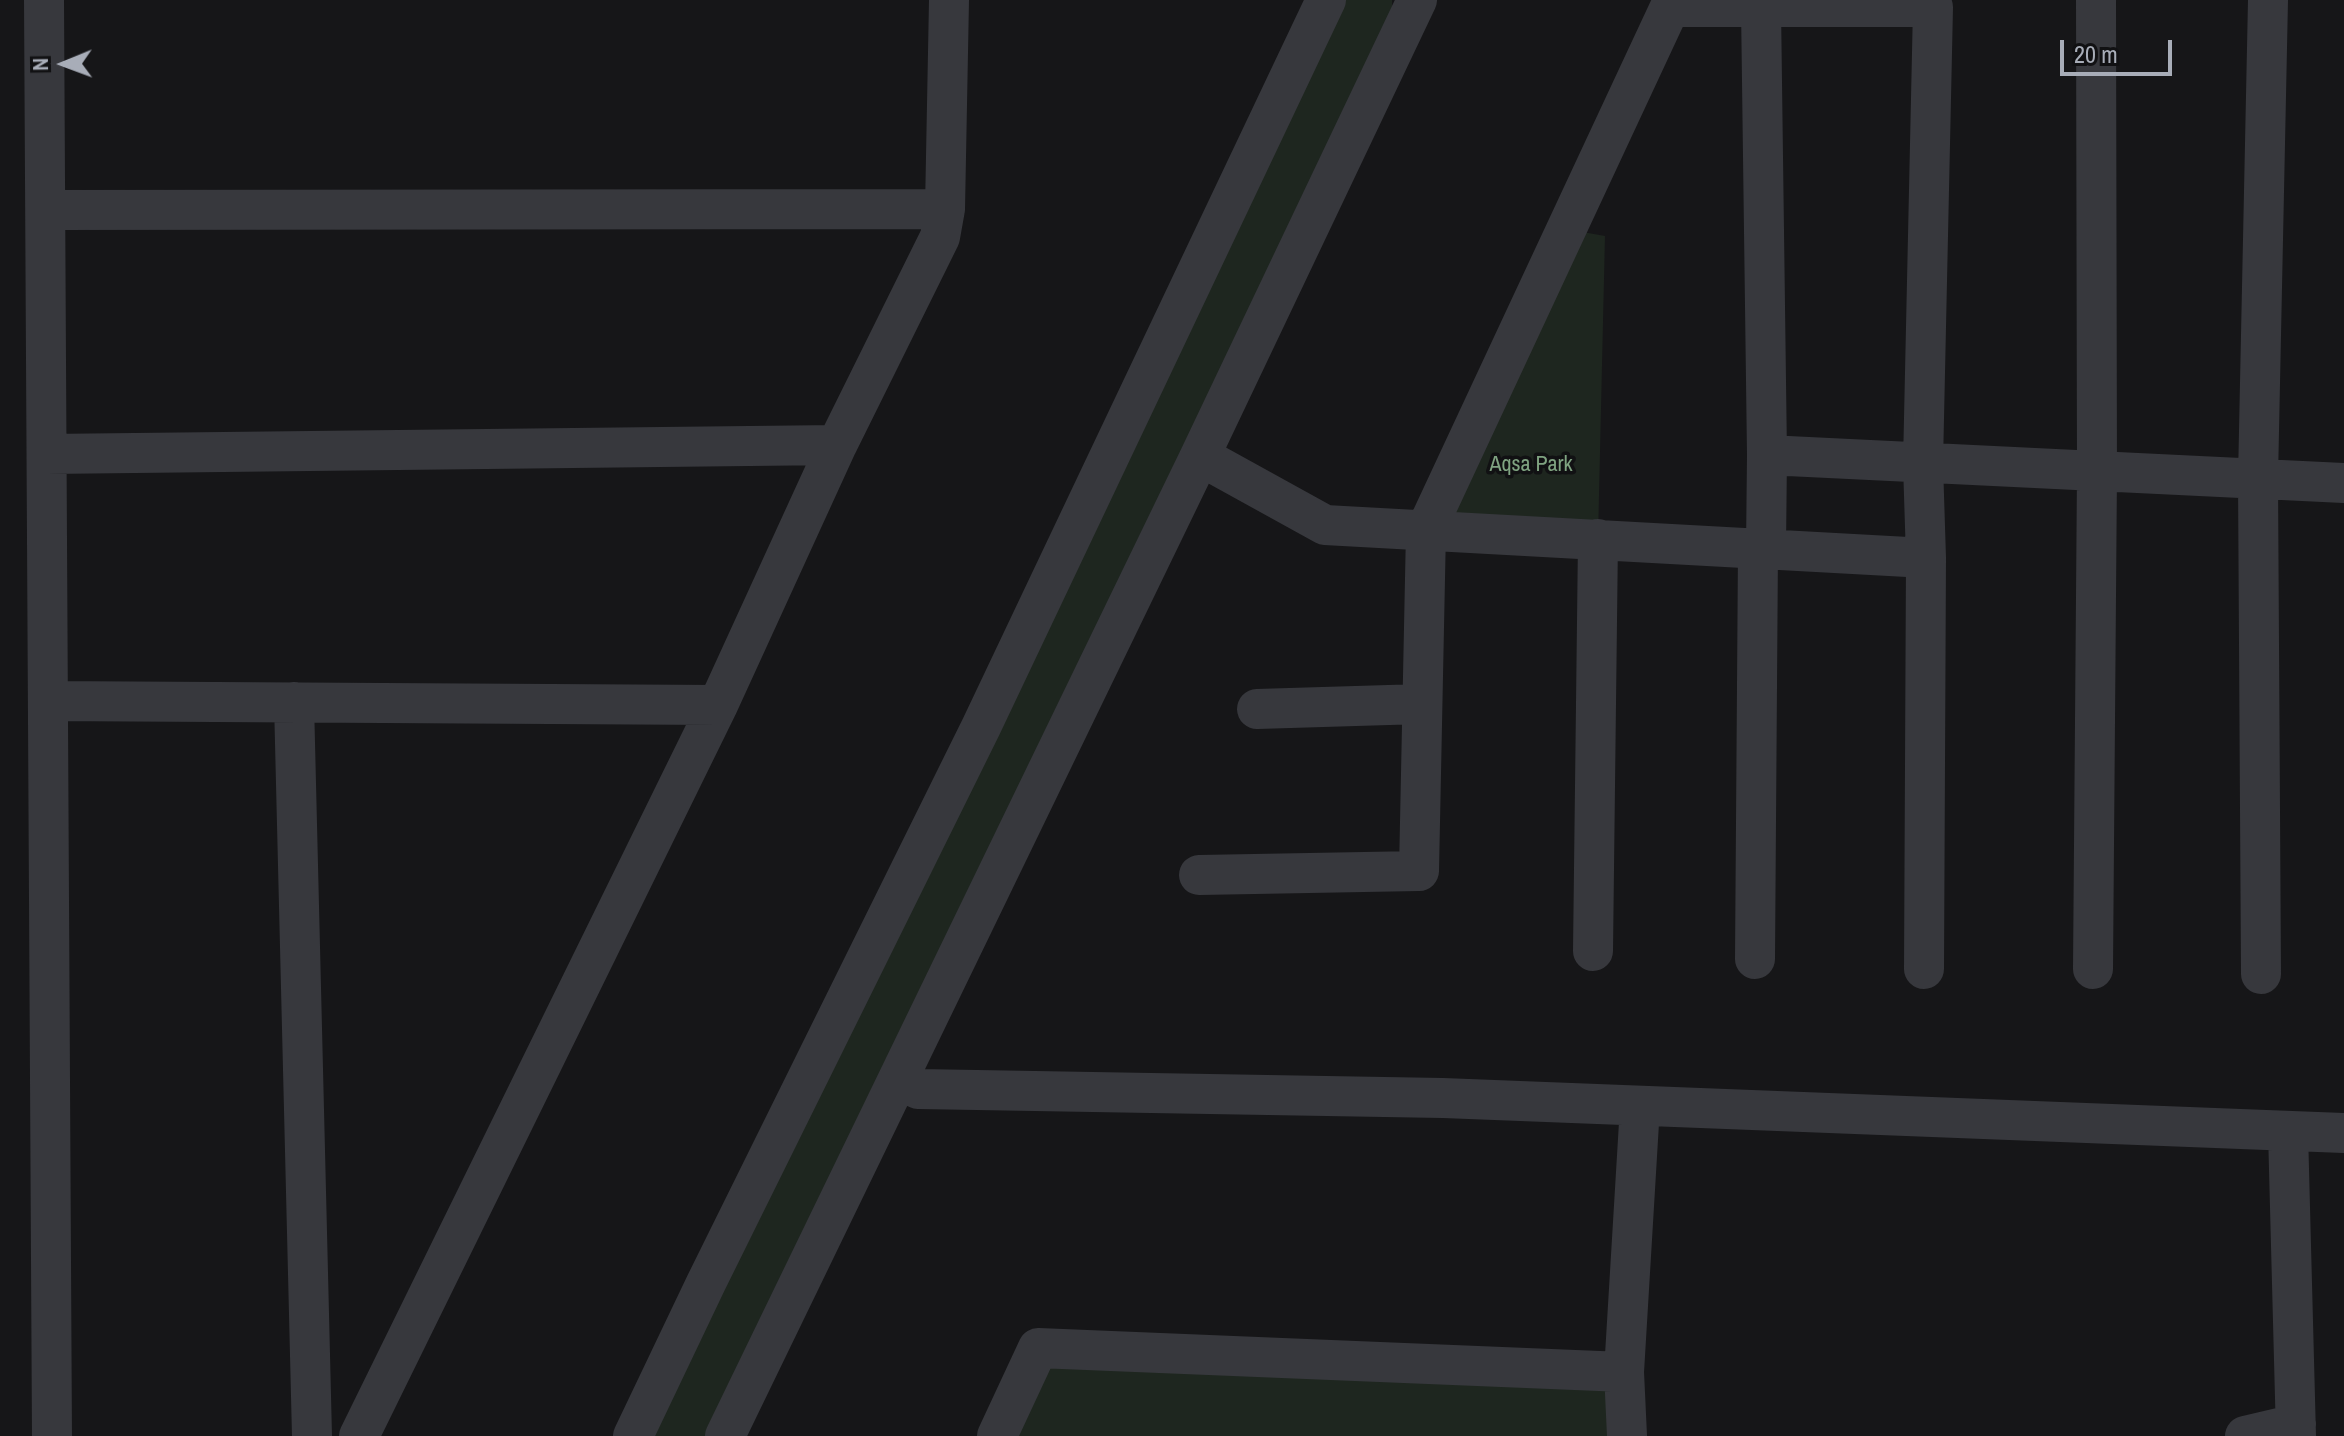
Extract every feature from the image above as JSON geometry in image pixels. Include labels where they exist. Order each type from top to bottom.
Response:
[{"type":"street","points":[[44,0],[52,1436]]},
{"type":"street","points":[[359,1436],[718,705],[837,445],[940,237],[945,209],[949,0]]},
{"type":"street","points":[[633,1436],[981,727],[1326,0]]},
{"type":"street","points":[[725,1436],[1200,456],[1417,0]]},
{"type":"street","points":[[2093,969],[2097,472],[2096,0]]},
{"type":"street","points":[[2261,974],[2258,479],[2268,0]]},
{"type":"street","points":[[1199,875],[1419,871],[1426,530],[1670,7],[1933,7],[1923,464],[1926,558],[1924,969]]},
{"type":"street","points":[[1755,959],[1762,548],[1767,455],[1761,7]]},
{"type":"street","points":[[46,210],[945,209]]},
{"type":"street","points":[[47,454],[837,445]]},
{"type":"street","points":[[1767,455],[2344,483]]},
{"type":"street","points":[[1200,456],[1325,525],[1926,558]]},
{"type":"street","points":[[1593,951],[1598,539]]},
{"type":"street","points":[[48,701],[718,705]]},
{"type":"street","points":[[294,702],[312,1436]]},
{"type":"street","points":[[1257,709],[1422,704]]},
{"type":"street","points":[[899,1080],[918,1089],[1427,1097],[2344,1133]]},
{"type":"street","points":[[1627,1436],[1624,1372],[1640,1106]]},
{"type":"street","points":[[2245,1436],[2296,1430],[2288,1131]]},
{"type":"street","points":[[997,1436],[1038,1348],[1624,1372]]},
{"type":"green space","points":[[1346,0],[1392,0],[1392,25],[706,1436],[651,1436]]},
{"type":"green space","name":"Aqsa Park","points":[[1566,229],[1605,236],[1598,539],[1426,530]]},
{"type":"green space","points":[[1038,1348],[1624,1372],[1627,1436],[997,1436]]}]
